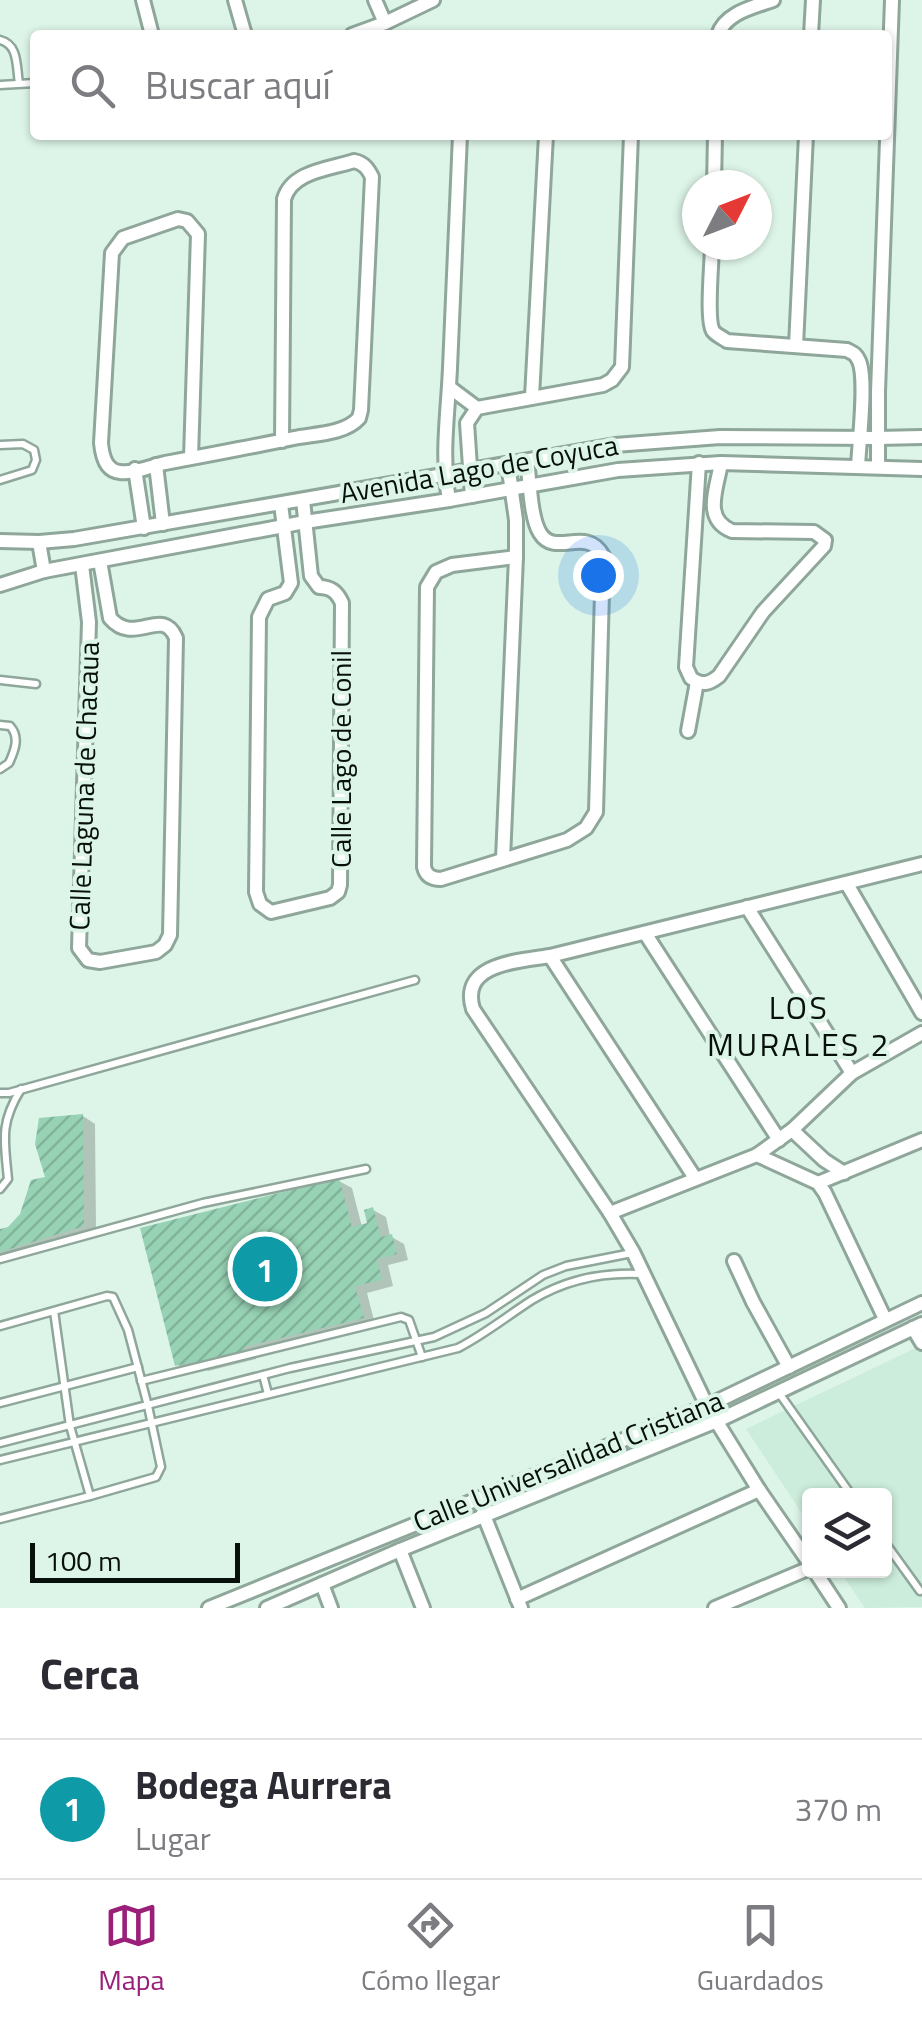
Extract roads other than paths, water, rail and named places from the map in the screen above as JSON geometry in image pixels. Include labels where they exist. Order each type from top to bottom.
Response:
[{"type":"street","points":[[142,0],[151,30]]},
{"type":"street","points":[[235,0],[244,30]]},
{"type":"street","points":[[374,0],[385,23]]},
{"type":"street","points":[[366,30],[433,0]]},
{"type":"street","points":[[719,30],[742,11],[773,0]]},
{"type":"street","points":[[811,30],[813,0]]},
{"type":"street","points":[[891,30],[892,0]]},
{"type":"street","points":[[449,500],[443,444],[460,140]]},
{"type":"street","points":[[532,397],[546,140]]},
{"type":"street","points":[[472,496],[467,423],[477,408],[603,384],[612,380],[622,367],[631,140]]},
{"type":"street","points":[[714,170],[715,140]]},
{"type":"street","points":[[796,346],[806,140]]},
{"type":"street","points":[[878,467],[887,140]]},
{"type":"street","points":[[191,458],[198,234],[186,221],[178,219],[116,244],[112,253],[101,443],[106,464],[120,472],[135,470],[346,428],[359,418],[372,177],[360,162],[300,178],[291,184],[284,199],[282,440]]},
{"type":"street","points":[[712,260],[710,318],[713,330],[727,341],[847,350],[858,358],[862,390],[858,467]]},
{"type":"street","points":[[449,387],[477,408]]},
{"type":"street","name":"Avenida Lago de Coyuca","points":[[0,540],[39,542],[144,528],[614,445],[720,436],[922,436]]},
{"type":"street","points":[[516,557],[452,564],[436,572],[427,587],[424,867],[432,878],[441,879],[578,835],[596,812],[603,556],[588,541],[556,543],[538,530],[527,460]]},
{"type":"street","points":[[699,463],[686,667],[696,682],[711,682],[719,676],[763,612],[824,546],[825,540],[814,532],[724,528],[712,508],[721,463]]},
{"type":"street","name":"Avenida Lago de Coyuca","points":[[0,586],[44,571],[283,526],[618,470],[699,463],[922,469]]},
{"type":"street","points":[[504,860],[516,557],[516,520],[508,464]]},
{"type":"street","points":[[156,465],[162,524]]},
{"type":"street","points":[[135,470],[144,528]]},
{"type":"street","name":"Calle Lago de Conil","points":[[281,504],[291,583],[285,593],[268,599],[259,617],[256,892],[260,904],[271,912],[330,898],[340,885],[342,603],[336,592],[319,587],[311,576],[303,500]]},
{"type":"street","points":[[39,542],[44,571]]},
{"type":"street","name":"Calle Laguna de Chacaua","points":[[82,564],[89,622],[79,948],[88,960],[100,962],[156,952],[170,935],[176,638],[165,624],[126,630],[110,618],[100,561]]},
{"type":"street","points":[[89,622],[110,618]]},
{"type":"street","points":[[688,731],[696,682]]},
{"type":"street","points":[[802,1554],[707,1406],[633,1252],[610,1213],[472,1009],[469,997],[484,972],[501,964],[550,956],[922,864]]},
{"type":"street","points":[[846,884],[922,1013]]},
{"type":"street","points":[[747,906],[852,1073]]},
{"type":"street","points":[[645,933],[779,1140]]},
{"type":"street","points":[[550,956],[695,1178]]},
{"type":"street","points":[[610,1213],[758,1155],[792,1130],[852,1073],[922,1034]]},
{"type":"street","points":[[792,1130],[844,1174]]},
{"type":"street","points":[[818,1184],[922,1140]]},
{"type":"street","points":[[758,1155],[818,1184],[825,1192],[885,1319]]},
{"type":"street","points":[[734,1260],[789,1367]]},
{"type":"street","name":"Calle Universalidad Cristiana","points":[[209,1608],[235,1603],[477,1498],[707,1406],[922,1303]]},
{"type":"street","points":[[918,1326],[922,1343]]},
{"type":"street","name":"Calle Universalidad Cristiana","points":[[268,1608],[717,1421],[918,1326]]},
{"type":"street","points":[[477,1498],[519,1603],[759,1490]]},
{"type":"street","points":[[400,1550],[423,1608]]},
{"type":"street","points":[[715,1608],[802,1572]]},
{"type":"street","points":[[818,1578],[839,1608]]},
{"type":"street","points":[[322,1584],[331,1608]]},
{"type":"lane","points":[[0,40],[14,48],[19,83]]},
{"type":"lane","points":[[0,85],[30,83]]},
{"type":"lane","points":[[0,445],[23,444],[34,450],[36,460],[32,470],[0,480]]},
{"type":"lane","points":[[0,680],[36,684]]},
{"type":"lane","points":[[0,725],[10,726],[16,740],[10,763],[0,769]]},
{"type":"lane","points":[[3,1095],[415,980]]},
{"type":"lane","points":[[0,1189],[8,1178],[5,1116],[22,1090]]},
{"type":"lane","points":[[0,1260],[203,1203],[366,1169]]},
{"type":"lane","points":[[0,1443],[263,1376],[416,1342],[486,1313],[543,1275],[566,1266],[633,1252]]},
{"type":"lane","points":[[0,1460],[458,1348],[483,1336],[553,1288],[605,1275],[644,1274]]},
{"type":"lane","points":[[0,1326],[113,1297],[128,1330],[161,1467],[156,1477],[0,1519]]},
{"type":"lane","points":[[54,1311],[70,1426],[90,1496]]},
{"type":"lane","points":[[141,1381],[401,1317],[410,1320],[422,1358]]},
{"type":"lane","points":[[0,1404],[138,1367]]},
{"type":"lane","points":[[263,1376],[268,1394]]},
{"type":"lane","points":[[778,1392],[846,1488]]},
{"type":"lane","points":[[892,1552],[920,1590]]},
{"type":"place","name":"Bodega Aurrera","points":[[265,1269]]},
{"type":"district","name":"LOS MURALES 2","points":[[799,1026]]}]
